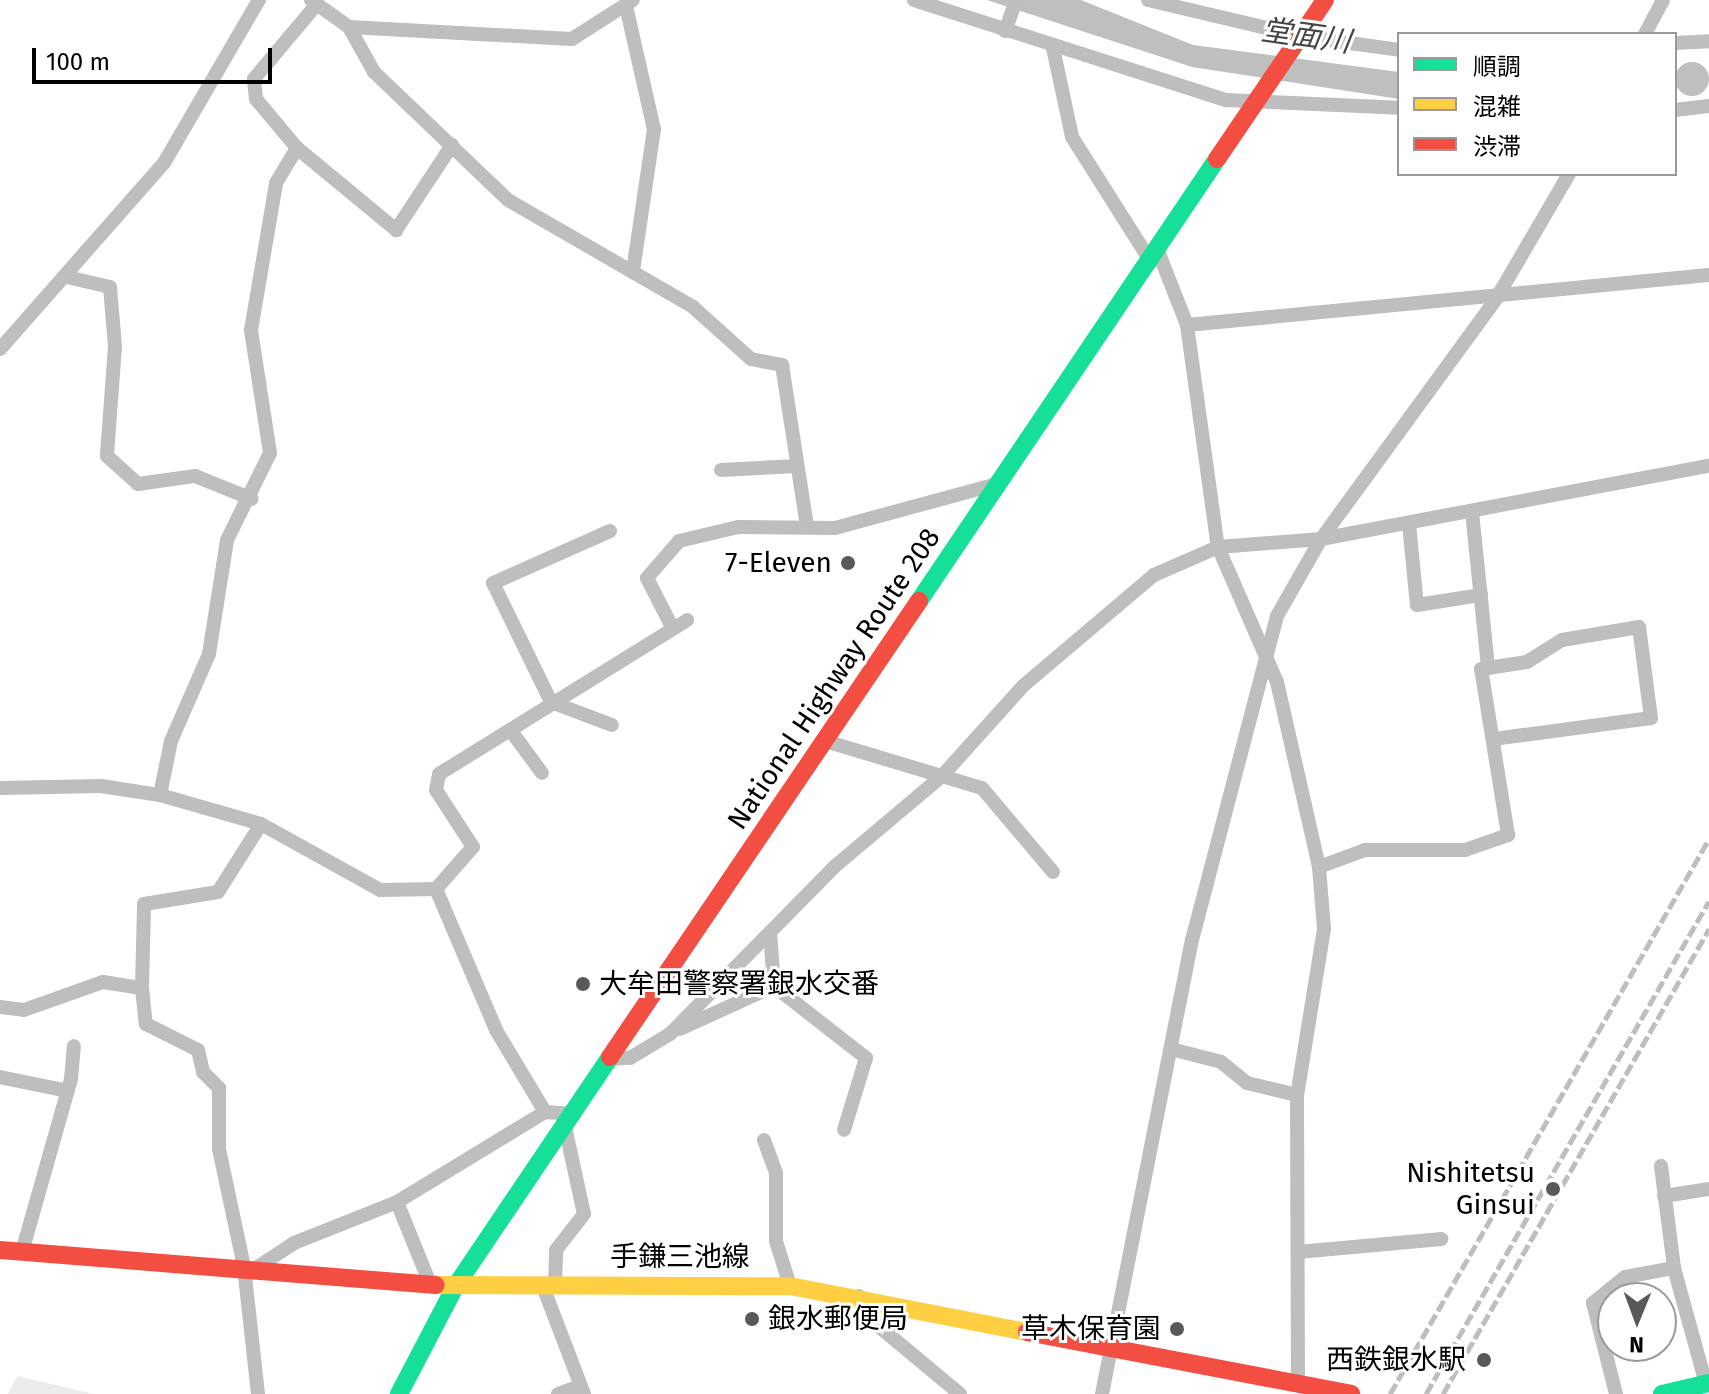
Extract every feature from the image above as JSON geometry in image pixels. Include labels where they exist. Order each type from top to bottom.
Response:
[{"type":"main road","name":"National Highway Route 208","points":[[399,1394],[455,1287],[1155,256],[1325,0]]},
{"type":"main road","name":"手鎌三池線","points":[[0,1250],[429,1281],[455,1287],[548,1284],[790,1286],[859,1296],[1351,1394]]},
{"type":"main road","points":[[1662,1394],[1708,1384]]},
{"type":"street","points":[[0,349],[67,277],[164,163],[259,0]]},
{"type":"street","points":[[914,0],[1053,48],[1226,100],[1397,108]]},
{"type":"street","points":[[1005,31],[1016,0]]},
{"type":"street","points":[[1148,0],[1300,36],[1397,50]]},
{"type":"street","points":[[1646,32],[1663,0]]},
{"type":"street","points":[[452,145],[396,230],[297,148],[252,90],[314,2],[349,27],[374,72],[452,145],[508,200],[693,307],[751,359],[782,365],[807,527]]},
{"type":"street","points":[[349,27],[572,39],[630,3],[654,129],[633,272]]},
{"type":"street","points":[[1677,43],[1709,41]]},
{"type":"street","points":[[1053,48],[1072,137],[1155,256],[1187,325],[1218,547],[1270,664],[1319,867],[1324,929],[1297,1095],[1298,1385]]},
{"type":"street","points":[[1677,110],[1709,106]]},
{"type":"street","points":[[160,795],[171,741],[209,654],[227,540],[252,499],[270,453],[251,330],[276,183],[297,148]]},
{"type":"street","points":[[1102,1394],[1175,1050],[1205,887],[1270,664],[1277,616],[1321,539],[1496,299],[1568,176]]},
{"type":"street","points":[[1187,325],[1496,299],[1709,275]]},
{"type":"street","points":[[67,277],[110,287],[115,346],[107,456],[138,484],[195,476],[252,499]]},
{"type":"street","points":[[721,470],[797,466]]},
{"type":"street","points":[[670,1034],[770,932],[942,776],[1023,686],[1154,575],[1218,547],[1321,539],[1709,466]]},
{"type":"street","points":[[672,627],[647,578],[668,548],[738,527],[807,527],[867,521],[1001,483]]},
{"type":"street","points":[[1472,512],[1488,668]]},
{"type":"street","points":[[1409,524],[1417,605],[1481,595]]},
{"type":"street","points":[[610,531],[493,583],[551,702],[612,725]]},
{"type":"street","points":[[0,788],[101,786],[160,795],[261,824],[380,890],[436,889],[473,847],[435,782],[551,702],[687,620]]},
{"type":"street","points":[[1319,867],[1365,850],[1465,850],[1508,835],[1481,669],[1527,662],[1562,640],[1639,627],[1651,718],[1494,739]]},
{"type":"street","points":[[511,731],[542,773]]},
{"type":"street","points":[[825,741],[982,788],[1004,806],[1053,872]]},
{"type":"street","points":[[258,1394],[250,1268],[219,1149],[219,1088],[203,1072],[198,1050],[146,1024],[142,988],[144,904],[218,892],[261,824]]},
{"type":"street","points":[[436,889],[496,1030],[545,1112],[570,1120],[584,1214],[556,1250],[548,1284],[582,1390],[558,1394]]},
{"type":"street","points":[[770,932],[774,986],[866,1058],[844,1130]]},
{"type":"street","points":[[0,1007],[24,1010],[103,982],[142,988]]},
{"type":"street","points":[[608,1059],[630,1058],[670,1034],[774,986]]},
{"type":"street","points":[[22,1252],[68,1091],[74,1046]]},
{"type":"street","points":[[1175,1050],[1221,1062],[1247,1083],[1297,1095]]},
{"type":"street","points":[[0,1077],[68,1091]]},
{"type":"street","points":[[250,1268],[294,1243],[397,1202],[545,1112]]},
{"type":"street","points":[[764,1140],[776,1173],[776,1241],[790,1286]]},
{"type":"street","points":[[1661,1166],[1674,1268],[1708,1384]]},
{"type":"street","points":[[1664,1196],[1709,1189]]},
{"type":"street","points":[[397,1202],[429,1281]]},
{"type":"street","points":[[1298,1252],[1441,1239]]},
{"type":"street","points":[[1616,1394],[1593,1303],[1625,1277],[1674,1268]]},
{"type":"street","points":[[859,1296],[864,1314],[960,1394]]},
{"type":"shaded area","points":[[987,0],[1081,0],[1193,45],[1397,72],[1397,99],[1192,67]]},
{"type":"shaded area","points":[[1685,63],[1699,63],[1708,72],[1708,86],[1699,95],[1685,95],[1677,87],[1677,71]]},
{"type":"shaded area","points":[[17,1376],[94,1394],[8,1394]]},
{"type":"railway","points":[[1390,1394],[1709,839]]},
{"type":"railway","points":[[1426,1394],[1709,901]]},
{"type":"railway","points":[[1443,1394],[1709,929]]},
{"type":"traffic: fast","points":[[919,601],[1217,159]]},
{"type":"traffic: fast","points":[[399,1394],[455,1287],[610,1057]]},
{"type":"traffic: fast","points":[[1662,1394],[1709,1383]]},
{"type":"traffic: slow","points":[[436,1285],[790,1286],[1027,1332]]},
{"type":"traffic: jam","points":[[1217,159],[1325,0]]},
{"type":"traffic: jam","points":[[610,1057],[919,601]]},
{"type":"traffic: jam","points":[[0,1250],[436,1285]]},
{"type":"traffic: jam","points":[[1027,1332],[1351,1394]]},
{"type":"place","name":"7-Eleven","points":[[848,563]]},
{"type":"place","name":"大牟田警察署銀水交番","points":[[583,984]]},
{"type":"place","name":"Nishitetsu Ginsui","points":[[1553,1189]]},
{"type":"place","name":"銀水郵便局","points":[[752,1319]]},
{"type":"place","name":"草木保育園","points":[[1177,1329]]},
{"type":"place","name":"西鉄銀水駅","points":[[1484,1360]]},
{"type":"water label","name":"堂面川","points":[[1306,36]]}]
